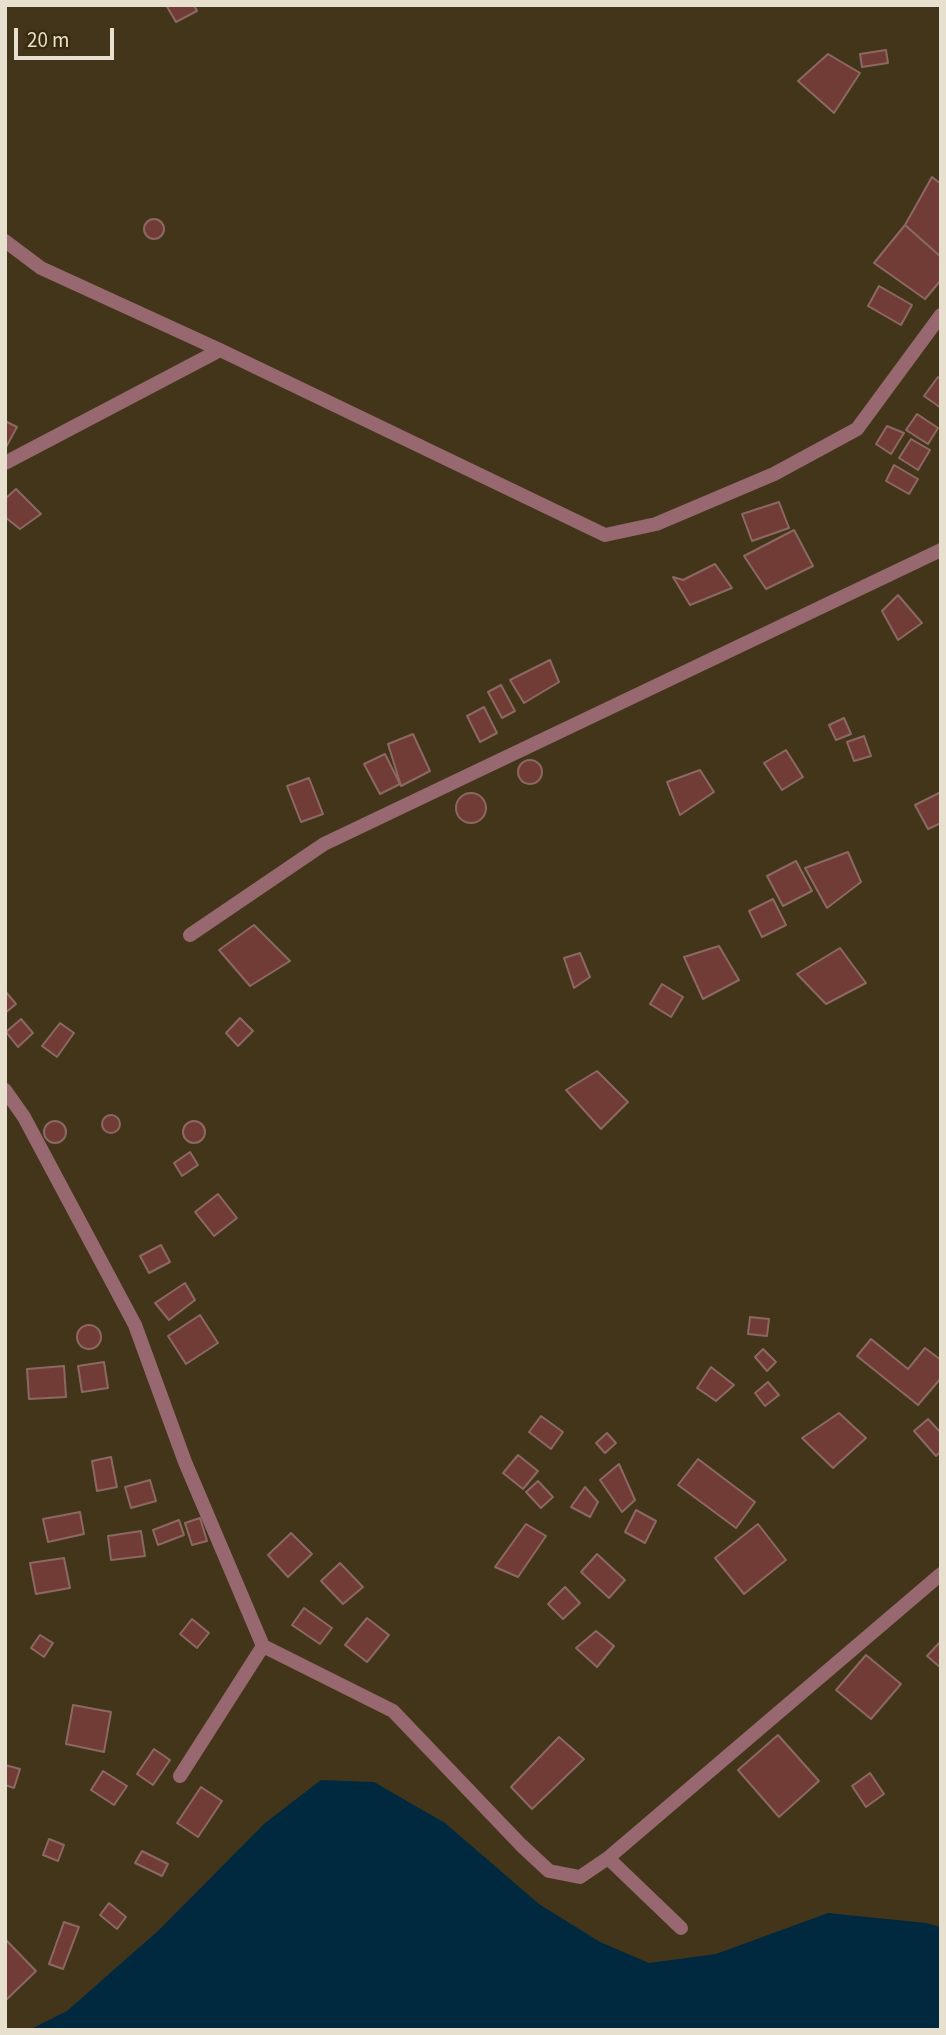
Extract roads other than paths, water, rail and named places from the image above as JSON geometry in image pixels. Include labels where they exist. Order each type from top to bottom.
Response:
[{"type":"street","points":[[5,241],[41,268],[220,350],[605,535],[656,524],[774,474],[857,429],[941,315]]},
{"type":"street","points":[[5,463],[220,350]]},
{"type":"street","points":[[190,935],[324,844],[941,550]]},
{"type":"street","points":[[5,1090],[23,1117],[135,1325],[185,1462],[263,1646],[393,1711],[549,1871],[580,1877],[608,1858],[941,1574]]},
{"type":"street","points":[[180,1776],[263,1646]]},
{"type":"street","points":[[608,1858],[681,1928]]},
{"type":"water","points":[[321,1780],[374,1782],[445,1823],[539,1904],[600,1942],[649,1963],[716,1954],[828,1913],[926,1923],[941,1927],[941,2030],[29,2030],[67,2011],[159,1930],[265,1823]]}]
